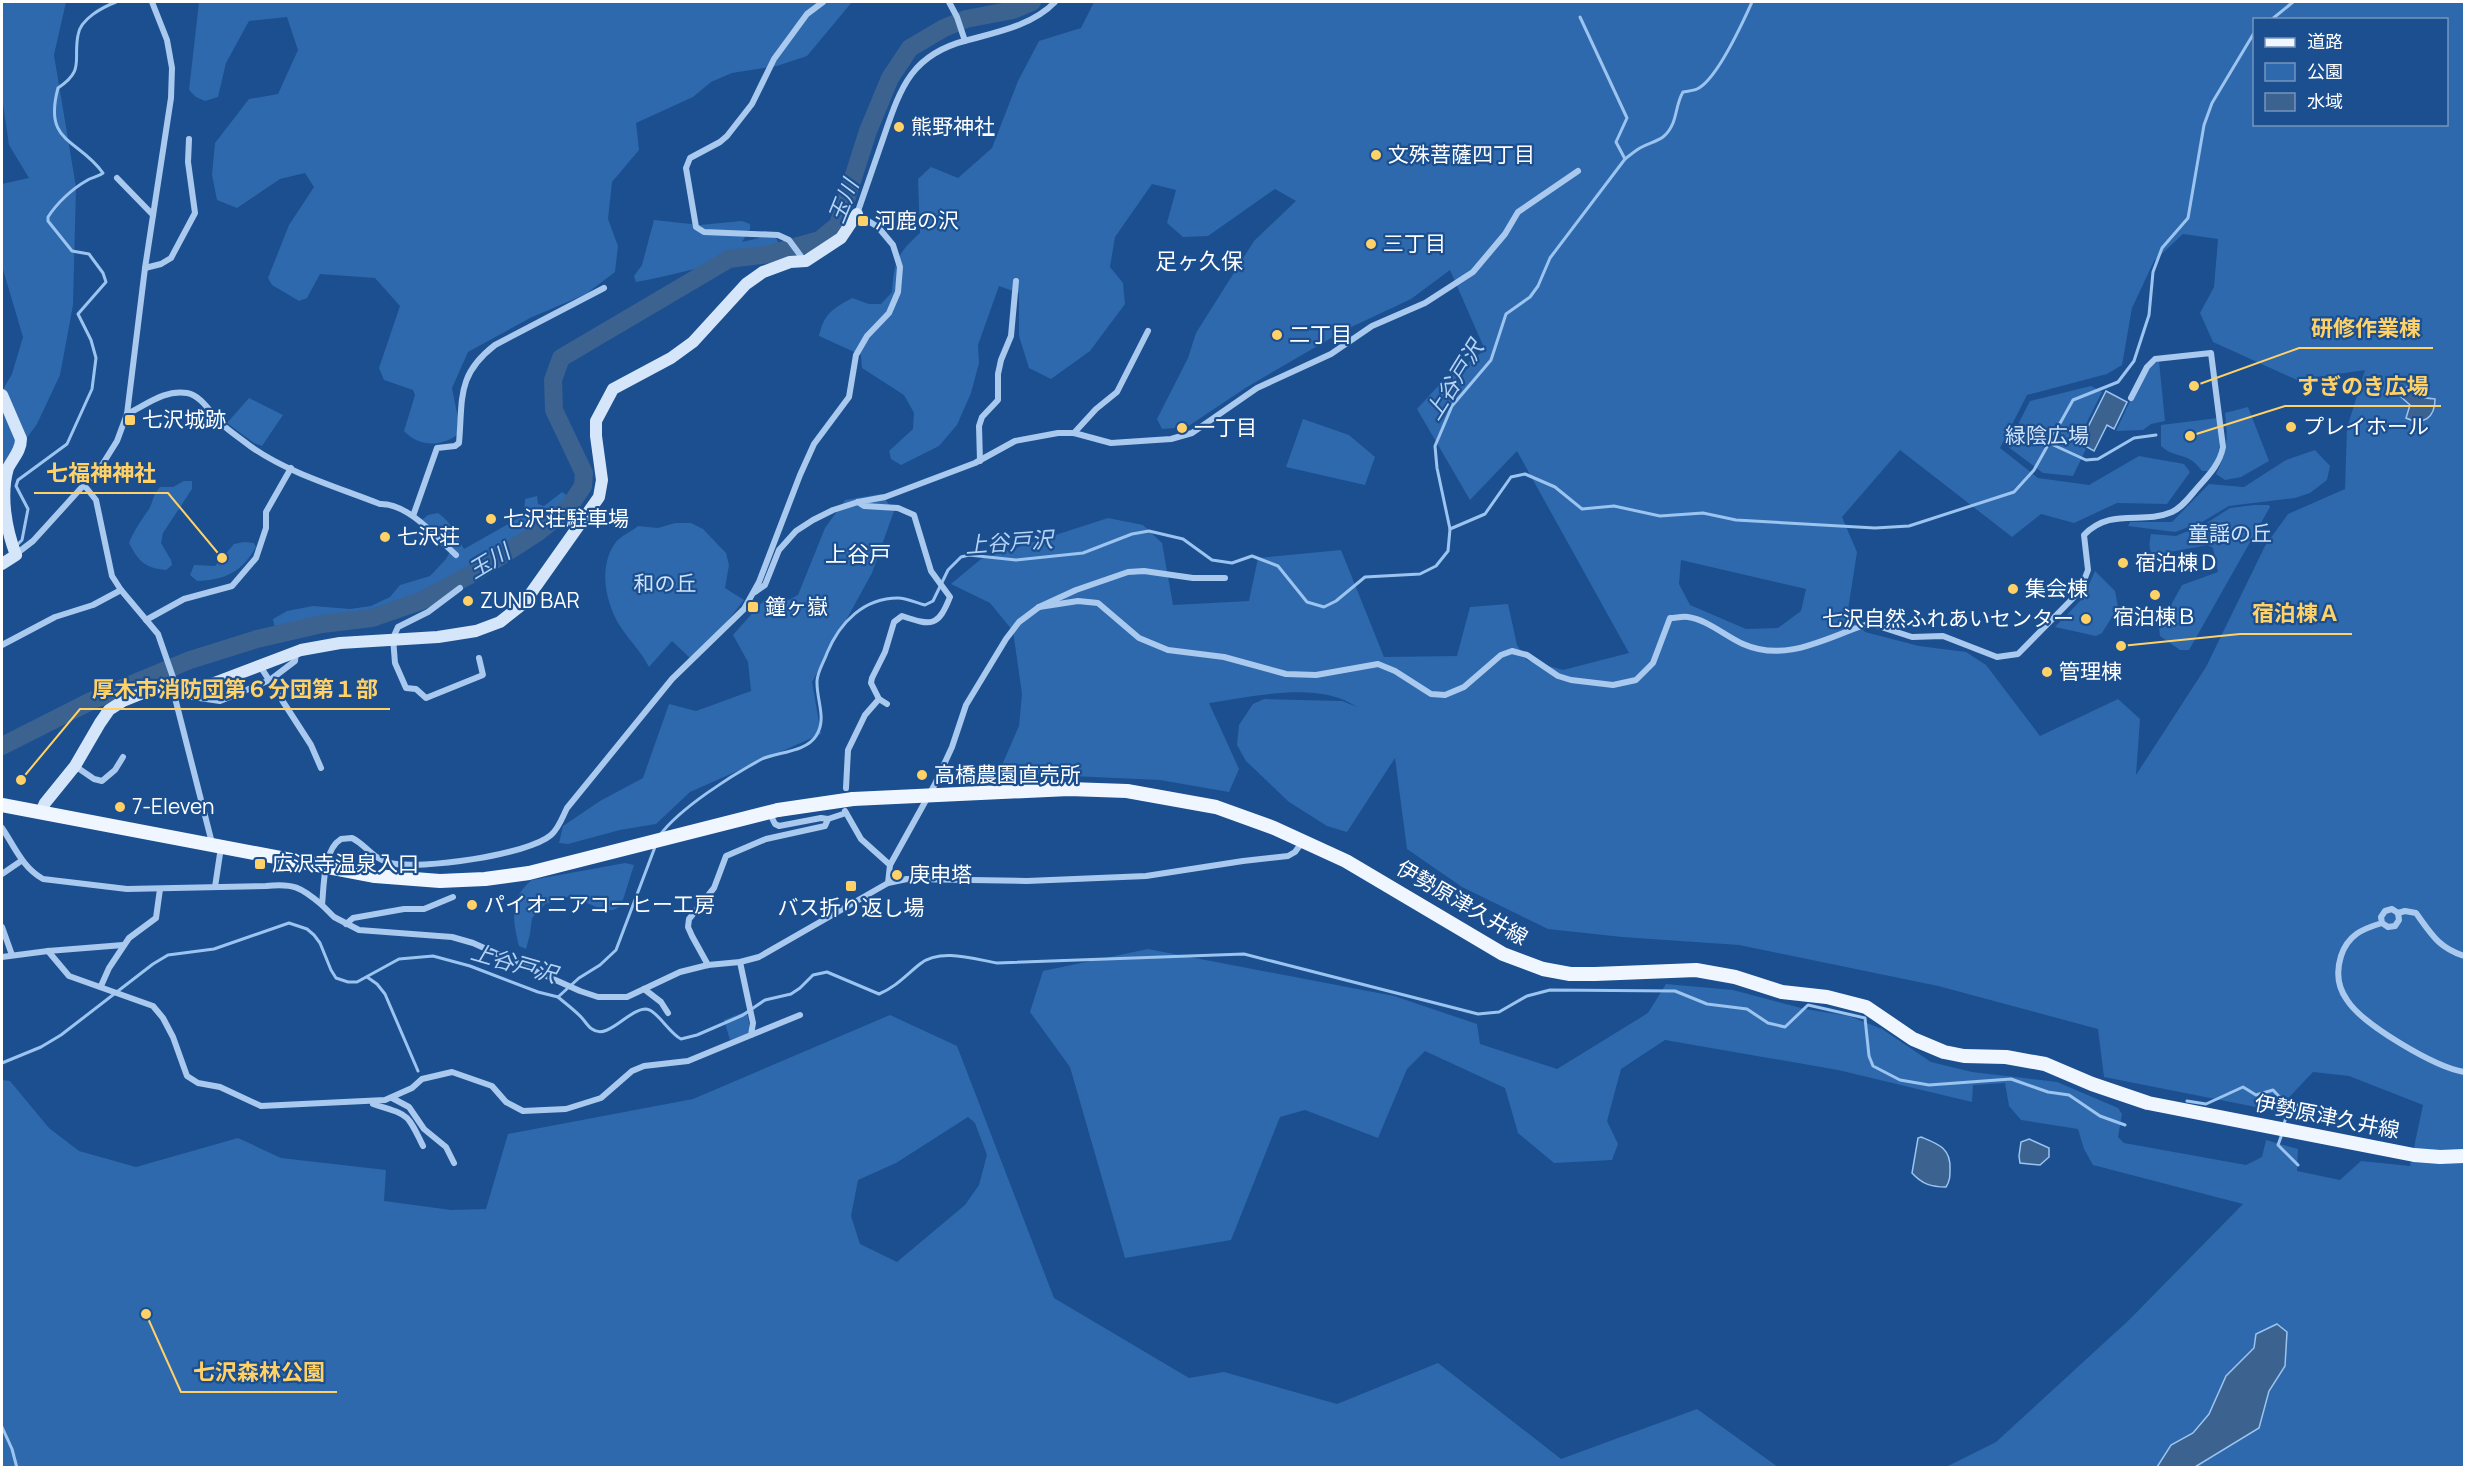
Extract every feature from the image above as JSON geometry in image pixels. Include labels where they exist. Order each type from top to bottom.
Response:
[{"type":"main road","name":"伊勢原津久井線","points":[[327,867],[375,876],[470,881],[529,873],[850,793],[929,794],[1068,789],[1127,791],[1216,807],[1303,840],[1346,861],[1461,930],[1526,964],[1569,974],[1696,970],[1735,976],[1782,992],[1850,1001],[1866,1007],[1913,1039],[1944,1052],[1964,1056],[2006,1057],[2045,1064],[2092,1084],[2148,1103],[2414,1155],[2464,1156]]},
{"type":"main road","points":[[2,805],[327,867]]},
{"type":"street","points":[[2,564],[33,541],[102,465],[117,441],[127,414],[145,268],[171,98],[172,68],[167,40],[152,2]]},
{"type":"street","points":[[803,259],[789,240],[778,235],[701,231],[694,223],[686,168],[690,158],[727,136],[752,104],[771,63],[781,49],[807,14],[823,2]]},
{"type":"street","points":[[949,2],[965,40]]},
{"type":"street","points":[[41,812],[45,803],[75,765],[109,710],[139,694],[159,687],[201,688],[296,652],[340,643],[438,637],[476,631],[500,622],[524,603],[599,497],[602,480],[596,421],[613,389],[671,358],[693,342],[754,278],[790,262],[803,259],[841,238],[857,214],[899,92],[907,78],[925,58],[945,47],[965,40],[1028,22],[1047,10],[1054,2]]},
{"type":"street","points":[[145,268],[161,264],[171,258],[195,213],[188,162],[189,139]]},
{"type":"street","points":[[753,595],[765,585],[779,550],[796,531],[833,510],[885,497],[980,461],[1023,439],[1058,433],[1074,433],[1112,443],[1171,439],[1192,433],[1257,388],[1331,354],[1372,326],[1425,303],[1473,272],[1505,234],[1518,212],[1578,171]]},
{"type":"street","points":[[117,178],[153,215]]},
{"type":"street","points":[[322,905],[327,867],[333,846],[345,837],[357,841],[377,858],[403,864],[446,863],[487,857],[538,843],[549,837],[558,828],[567,808],[672,679],[736,619],[753,595],[814,444],[844,407],[849,397],[856,356],[867,336],[889,313],[898,292],[900,267],[893,245],[878,227],[857,214]]},
{"type":"street","points":[[980,461],[979,426],[982,417],[998,400],[998,374],[1011,336],[1016,281]]},
{"type":"street","points":[[413,516],[437,448],[455,446],[459,443],[465,383],[471,368],[480,356],[495,345],[604,288]]},
{"type":"street","points":[[1074,433],[1117,392],[1148,331]]},
{"type":"street","points":[[1039,608],[1078,601],[1098,603],[1139,638],[1168,650],[1224,657],[1286,674],[1316,675],[1378,664],[1395,671],[1431,694],[1445,695],[1464,687],[1501,655],[1512,651],[1527,655],[1558,676],[1570,680],[1613,685],[1635,680],[1653,663],[1670,618],[1688,617],[1715,628],[1744,645],[1769,650],[1805,648],[1865,625],[1875,625],[1912,637],[1943,636],[1997,657],[2018,654],[2080,591],[2088,570],[2084,535],[2092,527],[2117,517],[2159,515],[2171,512],[2179,507],[2206,478],[2222,455],[2223,447],[2211,353],[2155,360],[2147,367],[2131,398]]},
{"type":"street","points":[[127,414],[174,392],[189,393],[197,397],[223,425],[250,446],[291,468],[380,504],[391,503],[413,516],[456,555]]},
{"type":"street","points":[[2,395],[21,439],[21,447],[7,470],[4,480],[2,513],[16,555]]},
{"type":"street","points":[[146,620],[184,599],[232,586],[256,558],[266,528],[266,512],[291,468]]},
{"type":"street","points":[[84,485],[96,500],[110,567],[121,590],[158,633],[167,658],[217,845],[215,887]]},
{"type":"street","points":[[858,502],[864,506],[898,508],[914,515],[932,571],[950,597],[942,616],[937,620],[920,622],[903,616],[894,622],[885,652],[871,683],[879,699],[887,704]]},
{"type":"street","points":[[888,883],[890,865],[952,747],[961,716],[972,694],[1019,622],[1039,608],[1076,590],[1128,572],[1144,571],[1194,578],[1225,578]]},
{"type":"street","points":[[460,588],[428,612],[398,627],[393,638],[395,663],[406,688],[416,689],[426,698],[483,675],[479,658]]},
{"type":"street","points":[[2,645],[55,617],[93,605],[121,590]]},
{"type":"street","points":[[173,687],[220,701],[270,680],[295,661],[296,652]]},
{"type":"street","points":[[260,666],[311,745],[321,768]]},
{"type":"street","points":[[850,793],[848,750],[865,715],[879,699]]},
{"type":"street","points":[[75,765],[94,779],[102,781],[115,770],[123,757]]},
{"type":"street","points":[[769,812],[775,824],[780,826],[821,818],[828,819],[846,812],[861,839],[890,865]]},
{"type":"street","points":[[708,964],[688,927],[689,919],[714,888],[726,856],[766,839],[825,826],[828,819]]},
{"type":"street","points":[[2,828],[21,861],[32,873],[43,879],[116,888],[160,889],[290,884],[311,896],[334,917],[359,930],[373,933],[432,935],[473,943],[580,992],[598,998],[615,999],[644,989],[680,972],[708,964],[740,962],[759,957],[888,883],[907,879],[1027,881],[1146,876],[1288,856],[1295,852],[1303,840]]},
{"type":"street","points":[[2,874],[21,861]]},
{"type":"street","points":[[101,986],[123,945],[156,918],[160,889]]},
{"type":"street","points":[[346,924],[352,918],[404,909],[424,909],[453,897]]},
{"type":"street","points":[[2392,909],[2398,913],[2399,920],[2395,926],[2388,927],[2382,923],[2381,916],[2385,910],[2392,909]]},
{"type":"street","points":[[2398,913],[2405,911],[2416,913],[2438,943],[2464,956]]},
{"type":"street","points":[[2382,923],[2364,928],[2354,934],[2342,952],[2338,978],[2340,989],[2355,1010],[2374,1025],[2435,1064],[2464,1072]]},
{"type":"street","points":[[2,927],[12,955]]},
{"type":"street","points":[[2,957],[123,945]]},
{"type":"street","points":[[48,951],[69,976],[153,1006],[159,1011],[173,1037],[187,1076],[198,1083],[220,1087],[261,1106],[370,1103],[392,1098],[412,1088],[422,1079],[452,1072],[492,1086],[506,1102],[522,1111],[566,1109],[601,1098],[632,1071],[644,1066],[693,1059],[800,1015]]},
{"type":"street","points":[[740,962],[751,1015],[751,1035]]},
{"type":"street","points":[[644,989],[661,1002],[668,1013]]},
{"type":"street","points":[[392,1098],[409,1107],[424,1129],[446,1148],[454,1163]]},
{"type":"street","points":[[370,1103],[403,1113],[410,1119],[423,1146]]},
{"type":"green space","points":[[2,2],[66,2],[54,55],[76,187],[73,305],[60,375],[37,424],[2,472],[2,391],[12,374],[23,337],[2,266],[2,184],[29,178],[9,145],[2,97]]},
{"type":"green space","points":[[199,2],[852,2],[807,56],[777,66],[732,73],[711,82],[693,97],[636,123],[639,150],[612,182],[608,219],[618,246],[615,272],[586,294],[530,318],[468,352],[452,388],[458,418],[457,435],[444,442],[430,444],[416,440],[404,431],[415,395],[413,390],[384,380],[379,368],[400,306],[375,278],[320,274],[307,298],[299,301],[272,285],[268,278],[289,225],[314,187],[305,173],[280,179],[237,208],[217,200],[212,175],[215,143],[249,99],[278,94],[298,50],[287,17],[249,21],[226,63],[218,97],[205,101],[196,97],[189,90]]},
{"type":"green space","points":[[1094,2],[2464,2],[2464,1467],[1946,1467],[1996,1442],[2129,1320],[2243,1204],[2093,1165],[2084,1149],[2078,1129],[2021,1120],[2009,1106],[2005,1083],[1973,1085],[1972,1102],[1838,1070],[1665,1040],[1621,1069],[1607,1121],[1618,1144],[1612,1160],[1554,1163],[1518,1133],[1505,1088],[1425,1051],[1407,1069],[1378,1138],[1305,1110],[1280,1117],[1231,1240],[1125,1258],[1070,1067],[1030,1012],[1043,971],[1148,949],[1394,996],[1477,1024],[1480,1044],[1557,1069],[1648,1013],[1666,984],[1733,990],[1805,1009],[1849,1016],[1882,1029],[1931,1062],[1972,1072],[2057,1082],[2118,1108],[2122,1114],[2118,1137],[2124,1143],[2246,1165],[2262,1157],[2266,1140],[2298,1149],[2297,1171],[2340,1180],[2361,1161],[2410,1166],[2423,1105],[2349,1076],[2313,1072],[2276,1111],[2104,1077],[2098,1029],[1938,986],[1739,945],[1548,929],[1462,887],[1407,849],[1395,758],[1347,832],[1327,826],[1289,802],[1246,761],[1237,745],[1239,725],[1253,704],[1264,699],[1342,701],[1357,707],[1341,699],[1324,694],[1285,693],[1209,703],[1239,769],[1229,792],[1160,780],[1004,773],[1002,765],[1019,726],[1022,694],[1013,631],[990,603],[951,584],[981,559],[1108,518],[1143,525],[1162,543],[1173,605],[1249,601],[1258,558],[1341,550],[1384,657],[1457,656],[1470,607],[1508,604],[1517,645],[1527,660],[1563,670],[1629,653],[1517,451],[1470,500],[1417,409],[1440,384],[1485,350],[1450,270],[1411,299],[1345,330],[1247,387],[1187,427],[1162,429],[1157,419],[1188,358],[1196,333],[1254,241],[1296,201],[1275,189],[1208,236],[1183,237],[1167,223],[1176,190],[1152,184],[1115,237],[1110,267],[1123,283],[1125,304],[1090,351],[1051,379],[1029,368],[1019,336],[1019,293],[999,286],[978,345],[979,363],[971,393],[957,425],[939,446],[901,465],[891,459],[889,451],[913,429],[914,413],[904,395],[862,368],[861,355],[819,336],[827,317],[852,298],[869,304],[881,304],[892,292],[898,259],[920,233],[918,179],[931,167],[958,178],[992,148],[1018,81],[1039,41],[1081,28]],"holes":[[[2183,234],[2218,239],[2214,287],[2200,313],[2213,342],[2297,380],[2365,370],[2347,428],[2345,489],[2288,514],[2265,546],[2206,667],[2136,775],[2140,719],[2118,699],[2040,736],[1986,665],[1966,652],[1919,646],[1865,632],[1848,610],[1857,552],[1842,517],[1900,450],[2012,537],[2041,514],[2074,523],[2117,503],[2167,504],[2190,472],[2184,464],[2139,456],[2089,485],[2038,478],[2000,448],[2027,395],[2107,374],[2122,365],[2132,308],[2154,261]],[[1681,560],[1806,589],[1801,611],[1778,628],[1746,629],[1690,605],[1679,584]]]},
{"type":"green space","points":[[654,220],[700,225],[742,221],[750,224],[750,229],[742,242],[768,236],[776,238],[780,245],[775,252],[636,282],[634,276],[642,265]]},
{"type":"green space","points":[[2159,361],[2165,421],[2151,424],[2143,430],[2116,431],[2141,381]]},
{"type":"green space","name":"緑陰広場","points":[[2091,386],[2102,392],[2076,444],[2086,449],[2073,476],[2043,473],[2007,446],[2030,401]]},
{"type":"green space","points":[[249,398],[283,415],[262,446],[254,443],[227,423]]},
{"type":"green space","points":[[2248,407],[2269,461],[2241,477],[2225,480],[2216,474],[2226,444],[2225,413]]},
{"type":"green space","points":[[2218,418],[2220,440],[2218,453],[2208,471],[2202,471],[2191,460],[2161,446],[2161,425]]},
{"type":"green space","points":[[1303,419],[1349,435],[1375,457],[1365,485],[1286,467]]},
{"type":"green space","points":[[2315,450],[2330,466],[2327,480],[2310,493],[2295,498],[2229,506],[2202,522],[2175,532],[2128,526],[2130,522],[2172,522],[2209,484],[2244,487],[2286,460]]},
{"type":"green space","points":[[184,481],[192,481],[192,489],[163,533],[161,543],[172,565],[166,570],[153,568],[143,563],[129,543],[160,487],[173,487]]},
{"type":"green space","points":[[562,492],[568,496],[563,505],[541,526],[497,554],[483,558],[467,570],[465,582],[450,592],[428,602],[412,599],[395,602],[363,615],[281,629],[274,625],[273,619],[287,611],[313,606],[350,609],[371,606],[390,597],[400,585],[430,576],[446,559],[454,544],[451,537],[440,535],[422,520],[428,515],[438,513],[448,521],[464,549],[524,515],[525,499],[537,496],[538,504],[544,506]]},
{"type":"green space","points":[[881,494],[894,511],[872,573],[812,682],[821,734],[690,792],[656,824],[620,830],[568,844],[559,843],[563,826],[600,801],[643,778],[669,704],[696,711],[751,691],[748,662],[733,635],[764,600],[774,595],[789,600],[798,595],[825,528],[845,500]]},
{"type":"green space","name":"童謡の丘","points":[[2269,505],[2270,507],[2189,650],[2180,650],[2160,636],[2159,627],[2182,585],[2218,572],[2213,548],[2208,545],[2164,553],[2158,558],[2150,548],[2151,534],[2176,536],[2205,524],[2230,508]]},
{"type":"green space","name":"和の丘","points":[[675,523],[691,523],[703,529],[726,553],[729,565],[725,588],[744,600],[725,624],[690,658],[672,641],[649,667],[616,620],[606,586],[607,562],[616,542],[638,526],[658,528]]},
{"type":"green space","points":[[254,543],[256,547],[245,563],[232,573],[216,579],[197,581],[190,575],[194,565],[215,566],[234,544]]},
{"type":"green space","points":[[2095,571],[2115,591],[2118,607],[2102,633],[2096,636],[2055,627],[2083,598]]},
{"type":"green space","points":[[625,863],[634,865],[621,906],[613,910],[604,910],[570,896],[545,904],[532,918],[526,949],[519,946],[514,910],[519,895],[532,880]]},
{"type":"green space","points":[[747,1011],[750,1030],[747,1034],[730,1040],[724,1020]]},
{"type":"green space","points":[[890,1015],[957,1046],[1054,1298],[1189,1378],[1224,1372],[1337,1404],[1438,1363],[1561,1459],[1697,1409],[1778,1467],[2,1467],[2,1080],[10,1081],[49,1128],[79,1151],[136,1167],[238,1138],[281,1158],[386,1170],[384,1201],[451,1210],[486,1209],[508,1134],[693,1099]],"holes":[[[968,1117],[975,1123],[987,1155],[979,1185],[965,1205],[897,1262],[860,1244],[851,1216],[858,1180],[896,1163]]]},
{"type":"water","points":[[2407,387],[2413,387],[2422,397],[2435,399],[2433,411],[2427,419],[2418,421],[2406,418],[2410,405],[2400,396]]},
{"type":"water","points":[[2106,391],[2127,402],[2114,429],[2107,425],[2094,451],[2080,443]]},
{"type":"water","points":[[1921,1137],[1946,1151],[1950,1162],[1950,1176],[1946,1187],[1927,1184],[1912,1173],[1918,1138]]},
{"type":"water","points":[[2029,1139],[2049,1148],[2049,1157],[2040,1165],[2020,1163],[2021,1142]]},
{"type":"water","points":[[2277,1324],[2287,1332],[2285,1366],[2269,1391],[2259,1428],[2195,1467],[2157,1467],[2171,1445],[2193,1433],[2209,1414],[2226,1376],[2254,1348],[2256,1334]]},
{"type":"waterway","points":[[18,544],[22,540],[28,509],[16,486],[18,480],[67,444],[92,389],[96,358],[91,340],[78,314],[106,282],[103,273],[89,254],[72,251],[48,221],[48,217],[75,188],[103,173],[59,130],[55,120],[55,106],[58,88],[72,76],[75,70],[80,29],[93,14],[116,2]]},
{"type":"waterway","name":"玉川","points":[[2,746],[91,701],[190,660],[257,639],[322,624],[372,618],[421,601],[479,570],[537,533],[569,507],[583,486],[584,473],[554,410],[553,380],[561,358],[729,259],[770,254],[820,240],[838,225],[868,131],[890,78],[910,48],[944,28],[966,19],[1013,10],[1032,2]]},
{"type":"waterway","name":"上谷戸沢","points":[[660,835],[693,803],[736,774],[762,759],[799,748],[811,741],[816,736],[821,723],[817,690],[820,668],[832,642],[846,622],[864,607],[886,599],[901,598],[925,605],[933,601],[948,570],[961,557],[969,555],[1016,560],[1083,553],[1132,534],[1149,531],[1183,539],[1212,560],[1232,563],[1252,556],[1278,566],[1307,602],[1324,607],[1336,601],[1365,577],[1420,574],[1436,566],[1448,551],[1450,529],[1437,468],[1435,446],[1452,406],[1491,360],[1506,314],[1530,297],[1538,286],[1550,258],[1625,159],[1666,134],[1673,123],[1683,92],[1697,89],[1713,74],[1729,50],[1752,2]]},
{"type":"waterway","points":[[2273,18],[2293,2]]},
{"type":"waterway","points":[[1580,17],[1627,118],[1616,142],[1625,159]]},
{"type":"waterway","points":[[1450,529],[1485,514],[1511,477],[1525,474],[1555,487],[1582,509],[1614,506],[1660,516],[1703,513],[1736,520],[1875,528],[1909,526],[2014,492],[2034,470],[2073,400],[2118,382],[2134,361],[2149,315],[2153,272],[2162,248],[2188,218],[2204,125],[2212,103],[2253,35]]},
{"type":"waterway","points":[[2049,443],[2086,460],[2098,459],[2134,438],[2156,435]]},
{"type":"waterway","name":"上谷戸沢","points":[[2,1063],[41,1047],[61,1035],[168,955],[214,949],[289,923],[307,929],[314,935],[336,978],[348,982],[357,982],[399,959],[433,956],[470,966],[538,992],[558,997],[616,950],[655,847]]},
{"type":"waterway","points":[[558,997],[590,1028],[598,1032],[605,1031],[639,1010],[646,1009],[654,1013],[681,1039],[697,1035],[743,1015],[765,1000],[791,994],[813,975],[827,972],[879,994],[896,984],[920,964],[937,957],[968,957],[997,963],[1244,954],[1478,1014],[1499,1012],[1527,996],[1550,990],[1675,991],[1707,1004],[1747,1009],[1768,1023],[1785,1027],[1808,1005],[1865,1018],[1869,1056],[1873,1066],[1900,1080],[1929,1085],[2011,1079],[2048,1092],[2069,1095],[2100,1116],[2125,1125]]},
{"type":"waterway","points":[[367,977],[385,994],[418,1071]]},
{"type":"waterway","points":[[2187,1101],[2206,1104],[2243,1087],[2256,1095],[2273,1090],[2289,1107],[2284,1124]]},
{"type":"waterway","points":[[2289,1106],[2308,1104]]},
{"type":"waterway","points":[[2282,1134],[2278,1145],[2298,1165]]},
{"type":"waterway","points":[[2,1427],[12,1449],[17,1468]]},
{"type":"place","name":"熊野神社","points":[[899,127]]},
{"type":"place","name":"文殊菩薩四丁目","points":[[1376,155]]},
{"type":"place","name":"河鹿の沢","points":[[863,221]]},
{"type":"place","name":"三丁目","points":[[1371,244]]},
{"type":"place","name":"二丁目","points":[[1277,335]]},
{"type":"place","name":"研修作業棟","points":[[2194,386]]},
{"type":"place","name":"七沢城跡","points":[[130,420]]},
{"type":"place","name":"プレイホール","points":[[2291,427]]},
{"type":"place","name":"一丁目","points":[[1182,428]]},
{"type":"place","name":"すぎのき広場","points":[[2190,436]]},
{"type":"place","name":"七沢荘駐車場","points":[[491,519]]},
{"type":"place","name":"七沢荘","points":[[385,537]]},
{"type":"place","name":"七福神神社","points":[[222,558]]},
{"type":"place","name":"宿泊棟Ｄ","points":[[2123,563]]},
{"type":"place","name":"集会棟","points":[[2013,589]]},
{"type":"place","name":"宿泊棟Ｂ","points":[[2155,595]]},
{"type":"place","name":"ZUND BAR","points":[[468,601]]},
{"type":"place","name":"鐘ヶ嶽","points":[[753,607]]},
{"type":"place","name":"七沢自然ふれあいセンター","points":[[2086,619]]},
{"type":"place","name":"宿泊棟Ａ","points":[[2121,646]]},
{"type":"place","name":"管理棟","points":[[2047,672]]},
{"type":"place","name":"高橋農園直売所","points":[[922,775]]},
{"type":"place","name":"厚木市消防団第６分団第１部","points":[[21,780]]},
{"type":"place","name":"7-Eleven","points":[[120,807]]},
{"type":"place","name":"広沢寺温泉入口","points":[[260,864]]},
{"type":"place","name":"庚申塔","points":[[897,875]]},
{"type":"place","name":"バス折り返し場","points":[[851,886]]},
{"type":"place","name":"パイオニアコーヒー工房","points":[[472,905]]},
{"type":"place","name":"七沢森林公園","points":[[146,1314]]},
{"type":"district","name":"足ヶ久保","points":[[1199,261]]},
{"type":"district","name":"上谷戸","points":[[858,554]]}]
